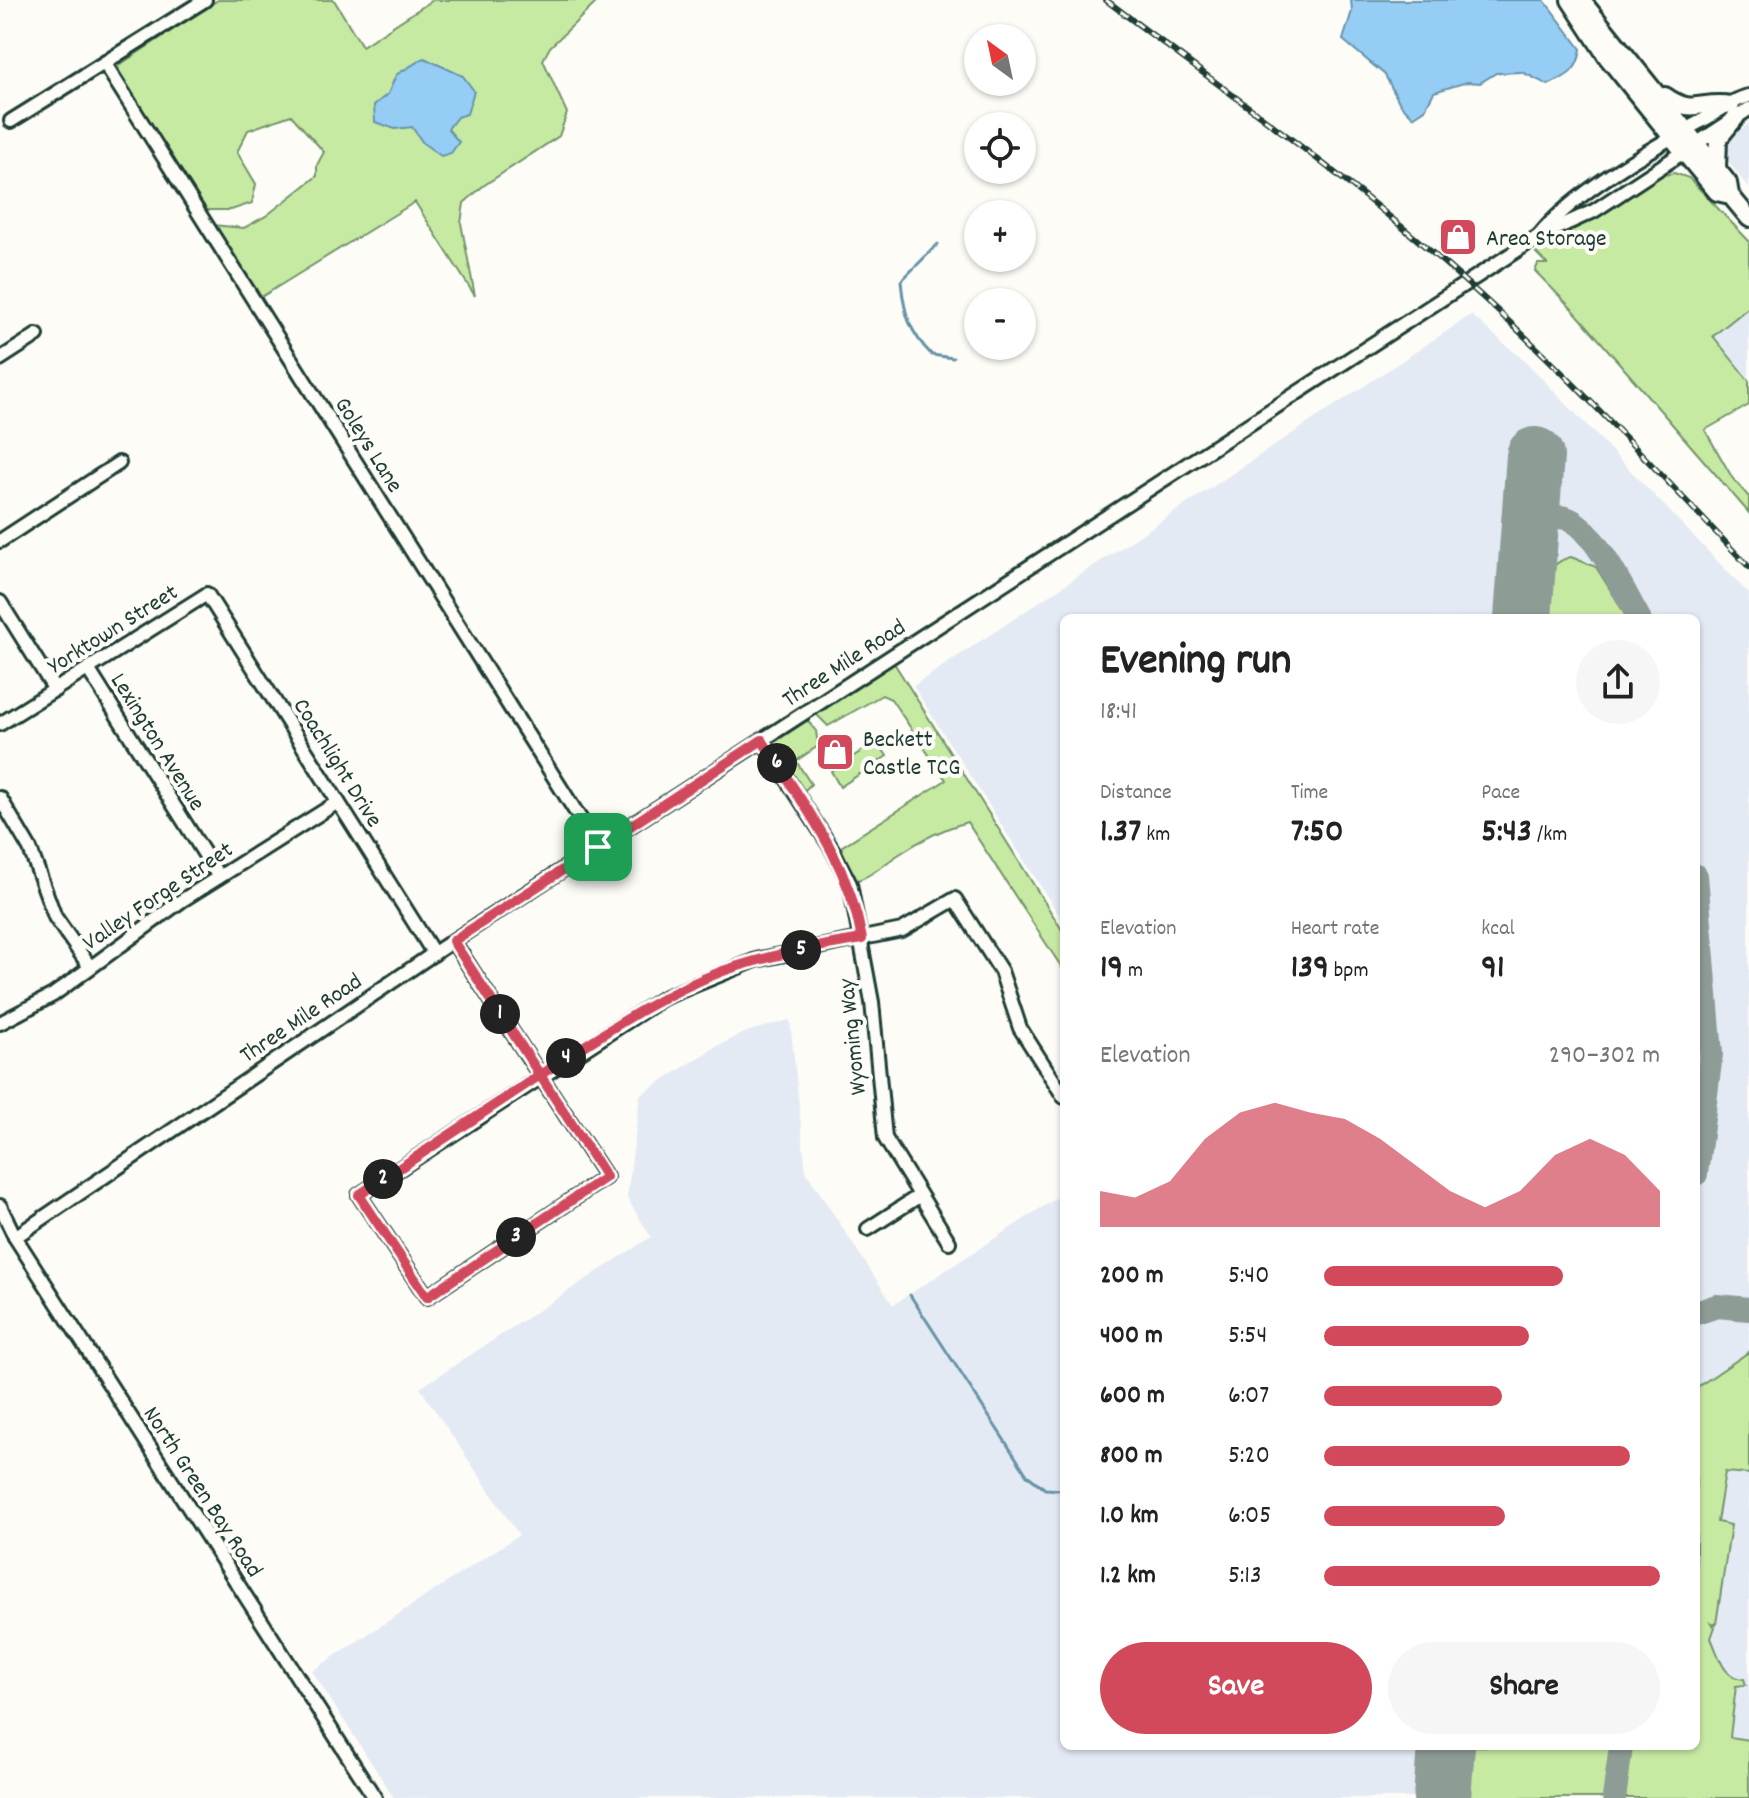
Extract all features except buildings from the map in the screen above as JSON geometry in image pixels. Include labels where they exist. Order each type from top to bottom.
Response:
[{"type":"main road","points":[[1570,0],[1608,58],[1680,140],[1717,192],[1730,195]]},
{"type":"main road","points":[[1581,0],[1654,88],[1680,140],[1717,169],[1728,183],[1730,195],[1749,218]]},
{"type":"main road","points":[[1654,88],[1682,106],[1700,109],[1719,102],[1739,110],[1718,139],[1717,169]]},
{"type":"street","points":[[11,121],[205,0]]},
{"type":"street","name":"Goleys Lane","points":[[105,64],[598,847]]},
{"type":"street","points":[[1680,140],[1739,110],[1749,96]]},
{"type":"street","name":"Three Mile Road","points":[[15,1237],[453,941],[762,740],[1539,236],[1594,211],[1661,164],[1680,140]]},
{"type":"street","name":"Three Mile Road","points":[[1539,236],[1559,215],[1680,140]]},
{"type":"street","points":[[0,359],[37,335]]},
{"type":"street","points":[[0,541],[119,463]]},
{"type":"street","name":"Yorktown Street","points":[[0,724],[207,594]]},
{"type":"street","name":"Coachlight Drive","points":[[207,594],[434,954]]},
{"type":"street","points":[[0,602],[55,690]]},
{"type":"street","name":"Lexington Avenue","points":[[88,669],[219,877]]},
{"type":"street","name":"Wyoming Way","points":[[762,740],[842,866],[855,903],[872,1002],[885,1138],[949,1242]]},
{"type":"street","points":[[0,798],[30,849],[55,917],[90,967]]},
{"type":"street","name":"Valley Forge Street","points":[[0,1023],[34,1007],[219,877],[338,802]]},
{"type":"street","points":[[453,941],[540,1075],[606,1177],[427,1297],[359,1195],[540,1075],[634,1014],[692,984],[777,955],[902,930],[955,899],[1001,971],[1020,1028],[1060,1091]]},
{"type":"street","points":[[868,1229],[919,1196]]},
{"type":"street","name":"North Green Bay Road","points":[[0,1206],[15,1237],[375,1798]]},
{"type":"shaded area","points":[[1749,123],[1749,189],[1725,157],[1724,144]]},
{"type":"shaded area","points":[[1749,307],[1749,381],[1713,336]]},
{"type":"shaded area","points":[[1471,315],[1527,363],[1749,594],[1749,1798],[394,1798],[312,1671],[519,1535],[420,1388],[651,1237],[627,1198],[640,1095],[715,1047],[749,1031],[790,1020],[806,1172],[893,1305],[1060,1196],[1060,1750],[1700,1750],[1700,614],[1060,614],[1060,917],[913,686]]},
{"type":"green space","points":[[218,0],[334,0],[362,46],[433,0],[599,0],[550,47],[543,60],[567,113],[559,136],[483,186],[464,203],[461,223],[475,296],[415,202],[258,299],[212,225],[244,228],[266,216],[317,176],[317,165],[324,152],[291,115],[248,130],[237,152],[256,184],[252,203],[231,210],[207,210],[121,79],[118,66]]},
{"type":"green space","points":[[1674,173],[1689,178],[1749,241],[1749,307],[1713,336],[1749,381],[1749,405],[1705,430],[1733,479],[1749,497],[1749,513],[1576,313],[1535,271],[1538,264],[1547,264],[1536,253],[1660,176]]},
{"type":"green space","points":[[1571,557],[1596,567],[1625,614],[1542,614],[1546,581],[1554,566]]},
{"type":"green space","points":[[894,663],[1060,927],[1060,965],[967,822],[923,840],[873,873],[855,881],[841,847],[946,780],[891,699],[882,695],[828,726],[816,714]]},
{"type":"green space","points":[[807,720],[816,731],[818,746],[796,761],[811,784],[805,790],[798,787],[773,748],[776,741]]},
{"type":"green space","points":[[877,741],[887,756],[840,787],[831,771]]},
{"type":"green space","points":[[1749,1352],[1749,1474],[1725,1472],[1717,1522],[1731,1525],[1716,1624],[1711,1623],[1715,1627],[1711,1638],[1726,1671],[1744,1679],[1746,1685],[1736,1686],[1730,1737],[1749,1740],[1749,1798],[1625,1798],[1631,1750],[1700,1750],[1700,1385]]},
{"type":"green space","points":[[1465,1750],[1610,1750],[1604,1798],[1461,1798]]},
{"type":"water","points":[[1351,0],[1544,0],[1581,49],[1580,56],[1571,72],[1548,85],[1522,72],[1496,73],[1480,83],[1467,82],[1434,92],[1425,109],[1413,117],[1400,104],[1385,75],[1343,40],[1352,11]]},
{"type":"water","points":[[424,58],[463,76],[474,91],[467,114],[457,117],[448,129],[459,142],[451,153],[441,156],[423,143],[412,127],[395,129],[375,122],[374,105],[388,94],[396,75]]},
{"type":"waterway","points":[[938,244],[901,281],[902,292],[909,321],[924,347],[932,355],[953,358]]},
{"type":"waterway","points":[[910,1295],[1027,1475],[1045,1489],[1060,1490]]},
{"type":"taxiway","points":[[1530,527],[1556,517],[1576,523],[1597,546],[1637,614]]},
{"type":"taxiway","points":[[1700,923],[1711,1054],[1700,1142]]},
{"type":"taxiway","points":[[1700,1312],[1717,1306],[1749,1309]]},
{"type":"taxiway","points":[[1614,1798],[1620,1750]]},
{"type":"runway","points":[[1523,614],[1535,456]]},
{"type":"runway","points":[[1442,1798],[1446,1750]]},
{"type":"railway","points":[[1106,0],[1336,173],[1425,246],[1505,317],[1576,387],[1749,567]]},
{"type":"place","name":"Area Storage","points":[[1458,237]]},
{"type":"place","name":"Beckett Castle TCG","points":[[835,752]]},
{"type":"route","points":[[598,847],[453,941],[540,1075],[359,1195],[427,1297],[606,1177],[540,1075],[634,1014],[692,984],[756,960],[862,939],[850,884],[842,866],[762,740],[598,847]]}]
